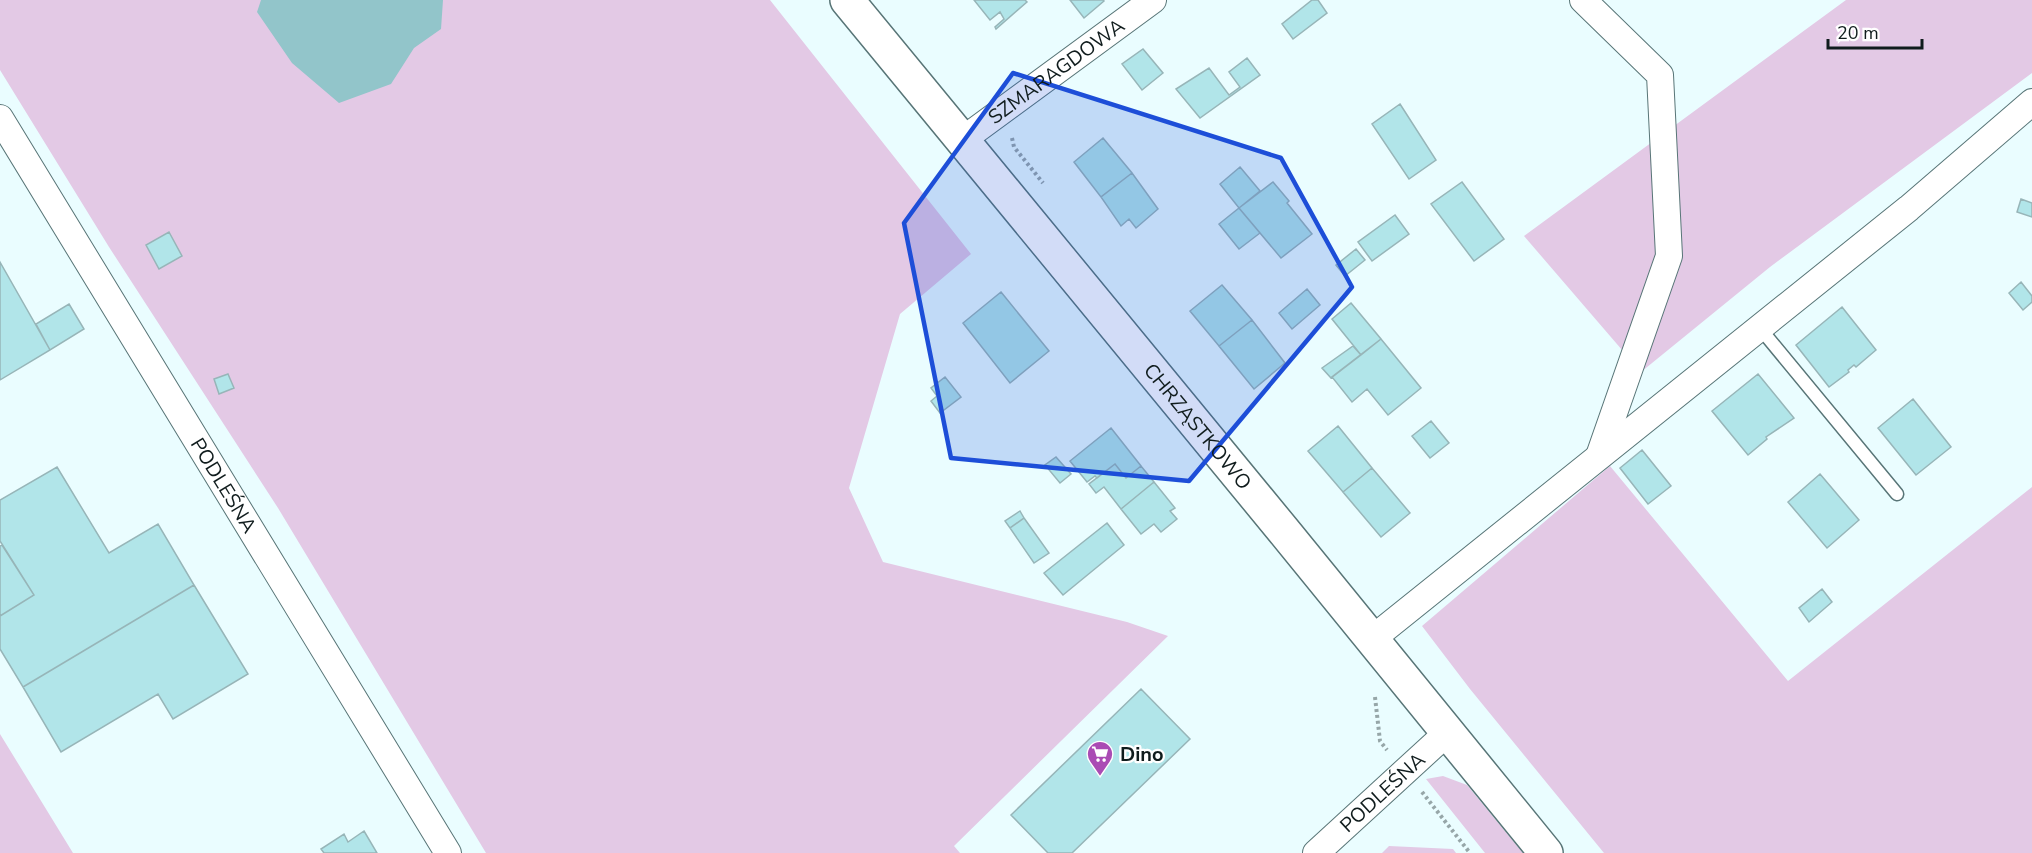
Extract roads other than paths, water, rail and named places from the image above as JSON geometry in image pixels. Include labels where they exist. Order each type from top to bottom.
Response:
[{"type":"street","name":"CHRZĄSTKOWO","points":[[847,0],[1546,853]]},
{"type":"street","name":"SZMARAGDOWA","points":[[961,141],[1153,0]]},
{"type":"street","points":[[1583,0],[1660,75],[1669,256],[1599,456]]},
{"type":"street","points":[[1372,639],[1908,208],[2032,102]]},
{"type":"street","name":"PODLEŚNA","points":[[0,118],[448,853]]},
{"type":"street","name":"PODLEŚNA","points":[[1316,853],[1448,732]]},
{"type":"lane","points":[[1760,327],[1897,494]]},
{"type":"water","points":[[261,0],[443,0],[441,29],[414,48],[391,84],[339,103],[292,63],[257,12]]},
{"type":"place","name":"Dino","points":[[1100,777]]}]
